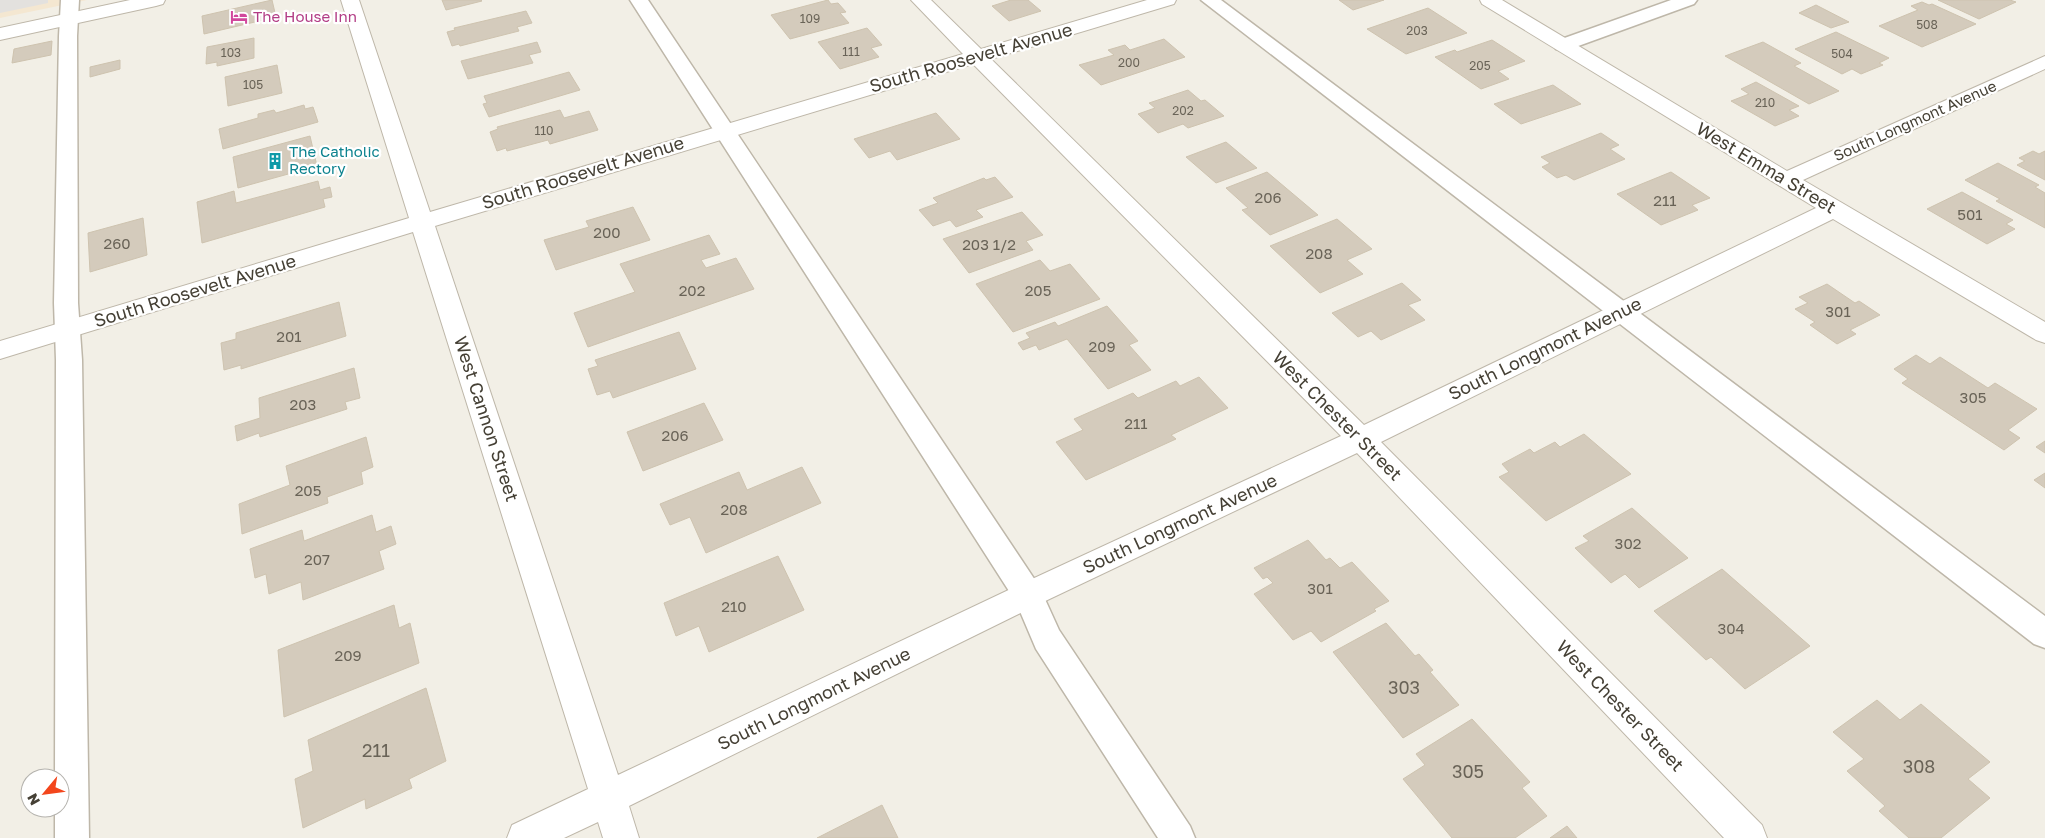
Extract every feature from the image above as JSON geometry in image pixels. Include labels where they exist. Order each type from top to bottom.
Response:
[{"type":"street","points":[[0,34],[69,10],[156,0]]},
{"type":"street","name":"West Cannon Street","points":[[350,0],[621,838]]},
{"type":"street","name":"West Chester Street","points":[[920,0],[1361,439],[1749,838]]},
{"type":"street","name":"South Roosevelt Avenue","points":[[0,350],[421,222],[1167,0]]},
{"type":"street","name":"West Emma Street","points":[[1489,0],[1785,180],[2045,334]]},
{"type":"street","name":"South Longmont Avenue","points":[[1785,180],[2045,62]]},
{"type":"street","name":"South Longmont Avenue","points":[[525,838],[1028,595],[1361,439],[1834,209]]},
{"type":"lane","points":[[638,0],[1028,595],[1047,639],[1178,838]]},
{"type":"lane","points":[[1210,0],[2045,634]]},
{"type":"lane","points":[[1563,45],[1688,0]]},
{"type":"lane","points":[[69,10],[66,302],[69,329],[72,838]]},
{"type":"shaded area","points":[[0,0],[87,0],[0,18]]},
{"type":"shaded area","points":[[0,0],[48,0],[48,3],[0,13]]},
{"type":"building","name":"The House Inn","points":[[272,0],[276,17],[204,34],[202,16]]},
{"type":"building","points":[[442,0],[481,0],[482,1],[446,10]]},
{"type":"building","points":[[828,0],[831,4],[838,3],[846,12],[840,13],[849,23],[790,39],[771,15]]},
{"type":"building","points":[[1011,0],[1028,0],[1041,11],[1009,21],[992,6]]},
{"type":"building","points":[[1339,0],[1384,0],[1353,10]]},
{"type":"building","points":[[1938,0],[2010,0],[2016,2],[1979,19]]},
{"type":"building","points":[[1922,2],[1929,5],[1932,4],[1976,24],[1922,47],[1879,26],[1918,10],[1911,6]]},
{"type":"building","points":[[1816,5],[1849,22],[1831,28],[1799,13]]},
{"type":"building","points":[[1428,8],[1467,33],[1406,54],[1367,29]]},
{"type":"building","points":[[526,11],[532,23],[517,27],[519,31],[460,46],[459,44],[452,46],[447,32],[455,30],[454,28]]},
{"type":"building","points":[[867,28],[882,45],[871,48],[879,57],[840,69],[818,42]]},
{"type":"building","points":[[1836,32],[1889,58],[1879,63],[1883,65],[1861,74],[1852,69],[1842,74],[1795,49]]},
{"type":"building","points":[[254,38],[254,58],[217,66],[217,62],[206,64],[207,47]]},
{"type":"building","points":[[1164,39],[1185,57],[1101,85],[1079,65],[1114,55],[1108,50],[1125,45],[1130,50]]},
{"type":"building","points":[[1492,40],[1525,61],[1498,71],[1509,79],[1481,89],[1435,57],[1455,50],[1457,52]]},
{"type":"building","points":[[52,41],[51,55],[12,63],[14,49]]},
{"type":"building","points":[[537,42],[541,52],[529,55],[533,63],[468,79],[461,61]]},
{"type":"building","points":[[1763,42],[1801,63],[1794,66],[1839,91],[1809,104],[1725,56]]},
{"type":"building","points":[[120,60],[120,69],[90,77],[90,67]]},
{"type":"building","points":[[277,65],[282,93],[228,106],[225,77]]},
{"type":"building","points":[[569,72],[580,90],[489,117],[483,104],[487,103],[484,96]]},
{"type":"building","points":[[1756,82],[1799,106],[1789,110],[1799,116],[1775,126],[1731,101],[1749,94],[1741,89]]},
{"type":"building","points":[[1553,85],[1581,104],[1521,124],[1494,104]]},
{"type":"building","points":[[1188,90],[1201,101],[1205,100],[1224,116],[1188,128],[1183,124],[1158,133],[1138,114],[1155,108],[1149,103]]},
{"type":"building","points":[[304,105],[305,109],[313,107],[318,122],[223,149],[219,129],[258,118],[258,114],[274,110],[276,113]]},
{"type":"building","points":[[560,110],[564,118],[589,111],[598,130],[550,144],[548,140],[507,151],[506,148],[497,151],[490,132],[498,129],[497,127]]},
{"type":"building","points":[[936,113],[960,139],[897,160],[890,151],[869,158],[854,139]]},
{"type":"building","points":[[1601,133],[1619,145],[1610,149],[1625,159],[1574,180],[1566,175],[1557,178],[1542,167],[1550,163],[1541,157]]},
{"type":"building","name":"The Catholic Rectory","points":[[310,136],[317,166],[238,188],[233,157]]},
{"type":"building","points":[[1226,142],[1257,168],[1216,183],[1186,157]]},
{"type":"building","points":[[2033,151],[2039,154],[2045,151],[2045,180],[2017,165],[2025,161],[2019,158]]},
{"type":"building","points":[[1998,163],[2039,185],[2035,187],[2045,193],[2045,228],[1996,201],[2000,199],[1965,180]]},
{"type":"building","points":[[1267,172],[1318,215],[1270,235],[1242,210],[1248,208],[1226,188]]},
{"type":"building","points":[[1671,172],[1710,198],[1692,205],[1698,210],[1661,225],[1617,194]]},
{"type":"building","points":[[995,177],[1013,197],[976,210],[983,217],[956,227],[950,220],[933,226],[919,210],[938,203],[933,198],[984,178],[986,180]]},
{"type":"building","points":[[318,181],[320,190],[330,187],[332,197],[323,199],[325,207],[202,243],[197,202],[234,191],[236,203]]},
{"type":"building","points":[[1962,192],[2013,220],[2006,224],[2015,229],[1987,244],[1927,209]]},
{"type":"building","points":[[633,207],[650,240],[556,270],[544,240],[589,227],[586,221]]},
{"type":"building","points":[[1022,212],[1043,235],[1026,241],[1033,250],[969,273],[943,239]]},
{"type":"building","points":[[143,218],[147,255],[90,272],[88,233]]},
{"type":"building","points":[[1337,219],[1372,249],[1347,260],[1363,274],[1320,293],[1270,246]]},
{"type":"building","points":[[709,235],[720,254],[701,260],[706,268],[736,258],[754,289],[588,347],[574,313],[635,292],[620,264]]},
{"type":"building","points":[[1040,260],[1050,271],[1070,264],[1100,299],[1013,332],[976,284]]},
{"type":"building","points":[[1402,283],[1421,300],[1408,305],[1425,320],[1381,340],[1371,331],[1358,337],[1332,313]]},
{"type":"building","points":[[1827,284],[1855,303],[1859,301],[1880,315],[1850,330],[1856,334],[1837,344],[1810,325],[1815,322],[1795,309],[1808,303],[1799,297]]},
{"type":"building","points":[[339,302],[346,336],[241,369],[241,365],[224,370],[221,343],[236,339],[236,333]]},
{"type":"building","points":[[1107,306],[1138,341],[1129,345],[1151,370],[1108,389],[1067,339],[1039,350],[1036,345],[1023,350],[1018,343],[1030,338],[1026,333],[1055,322],[1058,326]]},
{"type":"building","points":[[679,332],[696,369],[613,398],[610,391],[597,395],[588,369],[598,366],[595,360]]},
{"type":"building","points":[[1916,355],[1930,364],[1940,357],[1988,388],[1995,383],[2037,409],[2008,430],[2020,438],[2004,450],[1902,383],[1908,379],[1894,369]]},
{"type":"building","points":[[354,368],[360,398],[345,402],[347,409],[260,437],[259,433],[237,441],[235,426],[260,418],[259,398]]},
{"type":"building","points":[[1199,377],[1228,408],[1171,435],[1176,439],[1086,480],[1056,442],[1083,430],[1074,419],[1133,393],[1138,398],[1176,381],[1180,386]]},
{"type":"building","points":[[704,403],[723,440],[643,471],[627,432]]},
{"type":"building","points":[[1584,434],[1631,474],[1546,521],[1499,477],[1509,472],[1502,464],[1530,449],[1534,453],[1555,442],[1560,447]]},
{"type":"building","points":[[366,437],[373,467],[361,472],[363,484],[327,497],[328,503],[242,534],[239,504],[290,485],[286,466]]},
{"type":"building","points":[[2045,441],[2045,453],[2036,447]]},
{"type":"building","points":[[802,467],[821,503],[706,553],[690,517],[670,525],[660,504],[739,472],[747,490]]},
{"type":"building","points":[[2045,473],[2045,488],[2034,480]]},
{"type":"building","points":[[1632,508],[1688,558],[1639,588],[1625,574],[1611,583],[1575,548],[1589,541],[1583,536]]},
{"type":"building","points":[[372,515],[376,532],[391,526],[396,544],[379,551],[384,569],[303,600],[301,582],[269,594],[266,574],[255,578],[250,549],[302,530],[304,541]]},
{"type":"building","points":[[1308,540],[1326,560],[1330,558],[1340,568],[1352,562],[1389,601],[1374,609],[1376,611],[1321,642],[1311,631],[1293,640],[1254,594],[1273,583],[1267,577],[1263,579],[1254,568]]},
{"type":"building","points":[[778,556],[804,610],[709,652],[699,626],[676,636],[664,603]]},
{"type":"building","points":[[1722,569],[1810,646],[1745,689],[1711,657],[1706,660],[1654,611]]},
{"type":"building","points":[[394,605],[399,628],[410,623],[419,663],[284,717],[278,650]]},
{"type":"building","points":[[1386,623],[1415,656],[1419,654],[1433,670],[1430,672],[1459,705],[1403,738],[1333,652]]},
{"type":"building","points":[[426,688],[446,761],[409,779],[412,788],[366,809],[365,799],[303,828],[295,779],[313,771],[308,740]]},
{"type":"building","points":[[1877,700],[1900,720],[1921,704],[1990,762],[1968,779],[1990,798],[1941,838],[1909,838],[1879,811],[1885,806],[1847,771],[1864,759],[1833,732]]},
{"type":"building","points":[[1472,719],[1530,782],[1522,788],[1547,816],[1515,838],[1452,838],[1403,779],[1425,765],[1416,754]]},
{"type":"building","points":[[882,805],[898,838],[817,838]]},
{"type":"building","points":[[1567,826],[1577,838],[1550,838]]},
{"type":"place","name":"The House Inn","points":[[239,17]]},
{"type":"place","name":"The Catholic Rectory","points":[[275,161]]}]
